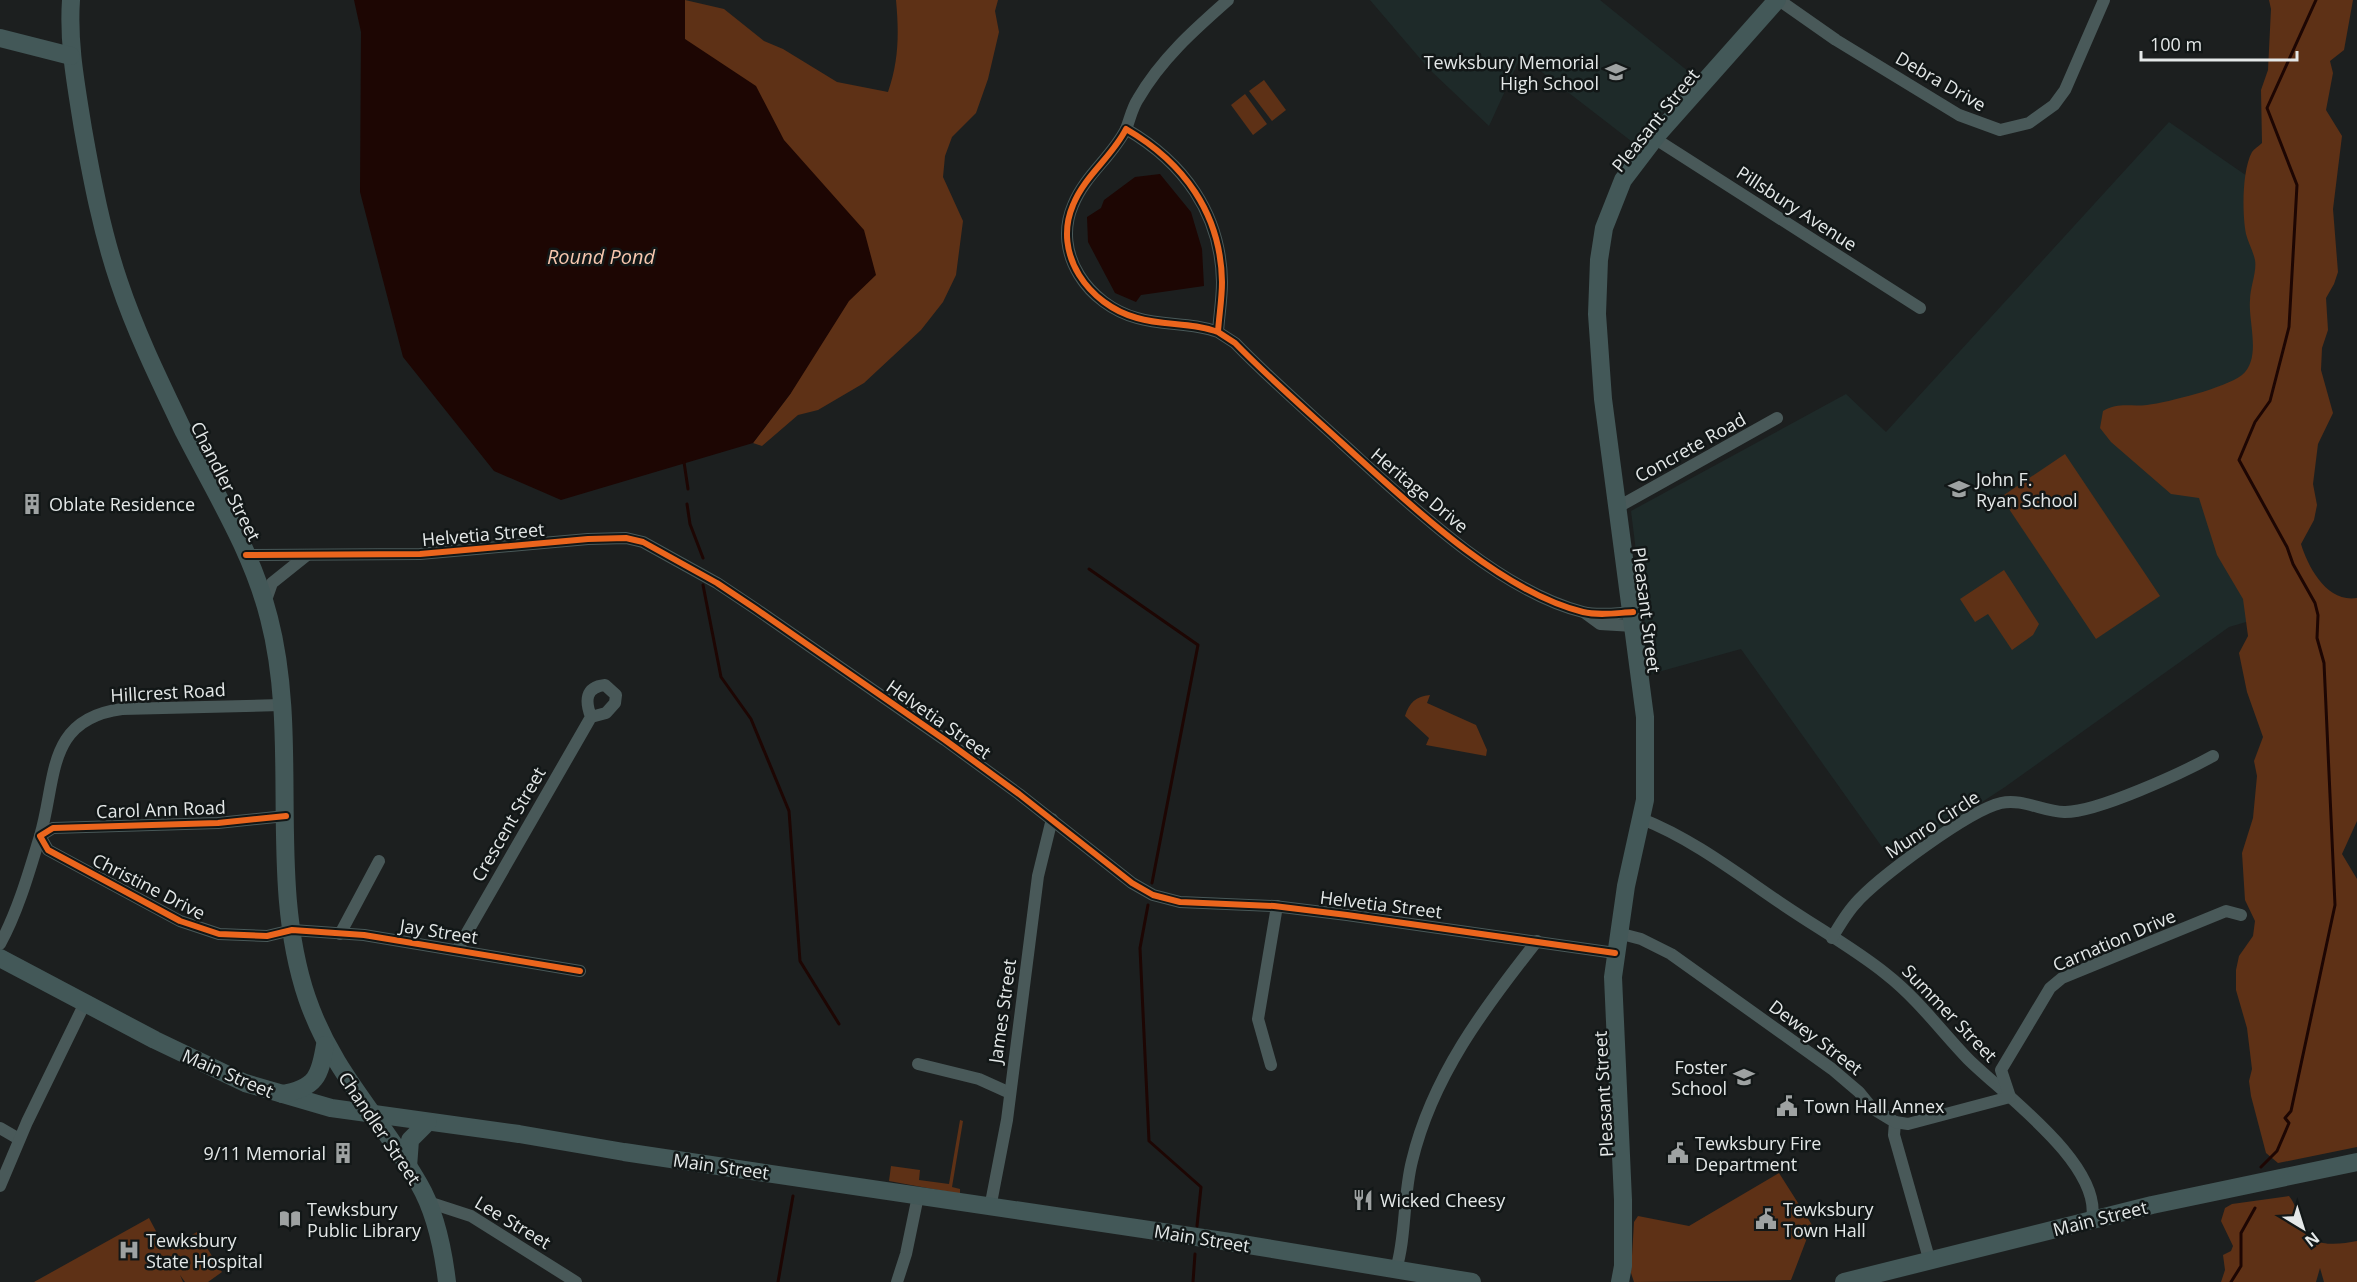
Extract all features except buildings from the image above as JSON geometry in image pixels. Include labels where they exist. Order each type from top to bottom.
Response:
[{"type":"main road","name":"Chandler Street","points":[[71,0],[71,56],[104,232],[118,279],[185,434],[230,517],[265,603],[274,638],[281,705],[292,930],[306,996],[325,1045],[408,1167],[428,1202],[440,1240],[447,1282]]},
{"type":"main road","name":"Pleasant Street","points":[[1620,1282],[1623,1223],[1612,991],[1618,933],[1646,792],[1646,717],[1600,364],[1597,314],[1599,260],[1604,228],[1623,180],[1654,138],[1778,0]]},
{"type":"main road","points":[[0,38],[71,56]]},
{"type":"main road","name":"Main Street","points":[[0,958],[245,1083],[278,1095],[330,1108],[1472,1282]]},
{"type":"main road","name":"Chandler Street","points":[[278,1095],[300,1090],[314,1081],[321,1068],[325,1045]]},
{"type":"main road","points":[[408,1167],[410,1140],[428,1122]]},
{"type":"main road","name":"Main Street","points":[[1844,1282],[2092,1220],[2357,1162]]},
{"type":"street","name":"Heritage Drive","points":[[1228,0],[1182,40],[1159,67],[1136,102],[1117,145],[1091,174],[1073,205],[1067,238],[1071,261],[1084,284],[1105,304],[1122,313],[1150,321],[1194,325],[1218,332],[1235,343],[1374,471],[1460,544],[1524,586],[1584,612],[1634,619]]},
{"type":"street","name":"Debra Drive","points":[[1778,0],[1836,40],[1959,115],[2000,130],[2029,123],[2054,105],[2065,90],[2104,0]]},
{"type":"street","points":[[1126,129],[1168,158],[1186,177],[1204,207],[1220,262],[1222,280],[1218,332]]},
{"type":"street","name":"Pillsbury Avenue","points":[[1654,138],[1920,308]]},
{"type":"street","name":"Concrete Road","points":[[1618,507],[1778,418]]},
{"type":"street","name":"Helvetia Street","points":[[246,555],[455,553],[588,539],[626,538],[644,542],[727,589],[945,740],[1052,819],[1132,883],[1153,895],[1180,902],[1277,906],[1615,953]]},
{"type":"street","points":[[265,603],[272,583],[308,554]]},
{"type":"street","name":"Hillcrest Road","points":[[0,944],[10,925],[40,836],[51,777],[59,750],[79,725],[103,712],[281,705]]},
{"type":"street","name":"Crescent Street","points":[[457,950],[591,717]]},
{"type":"street","name":"Munro Circle","points":[[1832,938],[1855,903],[1870,889],[1925,847],[1982,812],[2002,803],[2065,812],[2084,809],[2185,771],[2213,756]]},
{"type":"street","name":"Carol Ann Road","points":[[40,836],[52,828],[218,823],[286,816]]},
{"type":"street","name":"James Street","points":[[990,1208],[1003,1143],[1038,876],[1052,819]]},
{"type":"street","name":"Summer Street","points":[[1642,819],[1682,838],[1832,938],[1861,954],[1889,976],[1922,1007],[1967,1058],[2064,1150],[2091,1200],[2092,1220]]},
{"type":"street","name":"Christine Drive","points":[[40,836],[48,850],[135,898],[202,930],[240,937],[267,936],[292,930]]},
{"type":"street","points":[[340,934],[379,861]]},
{"type":"street","points":[[1271,1065],[1258,1019],[1277,906]]},
{"type":"street","name":"Carnation Drive","points":[[2010,1097],[2001,1070],[2054,983],[2101,960],[2226,911],[2241,915]]},
{"type":"street","name":"Jay Street","points":[[292,930],[340,934],[457,950],[580,971]]},
{"type":"street","name":"Dewey Street","points":[[1618,933],[1641,939],[1671,954],[1832,1069],[1859,1092],[1872,1108],[1895,1122]]},
{"type":"street","points":[[1396,1269],[1400,1257],[1406,1185],[1426,1112],[1458,1051],[1537,941]]},
{"type":"street","points":[[0,1186],[19,1139],[85,1003]]},
{"type":"street","points":[[918,1064],[979,1079],[1010,1093]]},
{"type":"street","points":[[1930,1262],[1894,1135],[1895,1122],[1908,1124],[2010,1097]]},
{"type":"street","points":[[0,1128],[19,1139]]},
{"type":"street","points":[[897,1282],[906,1254],[918,1196]]},
{"type":"street","name":"Lee Street","points":[[428,1202],[471,1216],[576,1282]]},
{"type":"shaded area","points":[[685,0],[724,9],[764,41],[783,49],[837,82],[888,92],[897,46],[896,0],[998,0],[995,11],[999,32],[988,79],[976,113],[952,137],[945,156],[943,177],[963,221],[956,275],[943,302],[921,330],[864,383],[818,410],[798,415],[762,446],[753,443],[791,393],[685,39]]},
{"type":"shaded area","name":"Tewksbury Memorial High School","points":[[1370,0],[1600,0],[1694,76],[1635,144],[1521,56],[1489,126],[1429,69]]},
{"type":"shaded area","points":[[2269,0],[2353,0],[2344,50],[2330,61],[2333,73],[2326,110],[2342,136],[2333,209],[2338,272],[2326,298],[2328,330],[2322,348],[2321,370],[2333,413],[2318,444],[2313,484],[2317,505],[2314,520],[2301,544],[2308,563],[2320,582],[2337,595],[2357,598],[2357,821],[2342,854],[2357,879],[2357,1147],[2278,1163],[2266,1153],[2251,1096],[2249,1081],[2252,1069],[2247,1028],[2236,990],[2239,956],[2253,936],[2255,921],[2245,900],[2242,853],[2253,818],[2257,776],[2254,761],[2263,737],[2247,692],[2239,653],[2248,636],[2243,599],[2217,555],[2199,498],[2171,494],[2111,442],[2100,428],[2103,411],[2109,408],[2182,398],[2234,380],[2248,368],[2253,350],[2250,300],[2255,265],[2246,234],[2244,192],[2249,160],[2253,151],[2262,143],[2261,90],[2268,70],[2271,9]]},
{"type":"shaded area","points":[[1264,80],[1286,110],[1272,121],[1249,91]]},
{"type":"shaded area","points":[[1245,94],[1267,124],[1253,135],[1231,105]]},
{"type":"shaded area","name":"John F. Ryan School","points":[[2169,122],[2290,206],[2273,346],[2308,604],[2229,627],[2005,787],[1892,861],[1741,649],[1651,674],[1631,511],[1846,394],[1886,432]]},
{"type":"shaded area","points":[[2065,454],[2160,596],[2096,639],[2001,497]]},
{"type":"shaded area","points":[[2004,570],[2039,624],[2033,635],[2012,650],[1988,614],[1975,622],[1960,599]]},
{"type":"shaded area","points":[[1430,695],[1427,703],[1476,725],[1487,750],[1486,756],[1426,745],[1429,738],[1405,716],[1414,701]]},
{"type":"shaded area","points":[[960,1120],[963,1121],[952,1187],[960,1189],[960,1194],[889,1181],[891,1166],[920,1170],[919,1180],[949,1184]]},
{"type":"shaded area","points":[[1779,1173],[1812,1225],[1791,1280],[1634,1282],[1631,1273],[1634,1222],[1638,1216],[1689,1226]]},
{"type":"shaded area","points":[[2289,1196],[2304,1231],[2316,1241],[2340,1244],[2357,1241],[2357,1282],[2324,1282],[2320,1268],[2316,1282],[2221,1282],[2225,1270],[2223,1255],[2231,1251],[2233,1246],[2221,1221],[2225,1208],[2232,1204]]},
{"type":"shaded area","name":"Tewksbury State Hospital","points":[[149,1218],[166,1250],[197,1232],[222,1272],[208,1282],[185,1282],[180,1275],[183,1282],[34,1282]]},
{"type":"water","name":"Round Pond","points":[[354,0],[685,0],[685,39],[756,86],[784,140],[864,230],[876,275],[849,301],[791,393],[753,443],[561,500],[494,471],[403,357],[360,192],[361,32]]},
{"type":"water","points":[[1160,174],[1191,212],[1202,249],[1204,286],[1141,295],[1136,302],[1115,293],[1088,242],[1087,217],[1101,208],[1104,200],[1135,177]]},
{"type":"waterway","points":[[2261,1167],[2277,1151],[2289,1123],[2285,1118],[2291,1111],[2335,905],[2324,663],[2317,638],[2318,615],[2315,603],[2293,564],[2287,547],[2239,460],[2255,422],[2270,401],[2289,327],[2297,185],[2267,108],[2316,0]]},
{"type":"waterway","points":[[684,462],[688,489]]},
{"type":"waterway","points":[[687,504],[690,524],[703,558]]},
{"type":"waterway","points":[[1089,569],[1198,645],[1152,883]]},
{"type":"waterway","points":[[703,585],[721,677],[751,719],[789,811],[800,961],[839,1024]]},
{"type":"waterway","points":[[1148,905],[1140,948],[1149,1141],[1201,1187],[1197,1226]]},
{"type":"waterway","points":[[778,1282],[793,1196]]},
{"type":"waterway","points":[[2231,1282],[2241,1266],[2241,1233],[2255,1208]]},
{"type":"waterway","points":[[1193,1282],[1195,1254]]},
{"type":"cycle path","points":[[1218,332],[1137,318],[1120,311],[1104,302],[1090,289],[1079,275],[1071,259],[1067,242],[1068,223],[1073,205],[1084,184],[1114,148],[1126,129],[1165,157],[1195,192],[1206,212],[1215,234],[1220,257],[1222,288],[1218,332],[1235,343],[1395,491],[1486,565],[1518,585],[1551,601],[1583,612],[1601,614],[1633,612]]},
{"type":"cycle path","points":[[246,555],[420,554],[588,539],[626,538],[643,542],[717,583],[756,609],[945,740],[1019,794],[1132,883],[1153,895],[1180,902],[1274,906],[1347,915],[1615,953]]},
{"type":"cycle path","points":[[286,816],[218,823],[53,828],[40,836],[48,850],[180,921],[219,934],[267,936],[292,930],[364,935],[580,971]]},
{"type":"place","name":"Tewksbury Memorial High School","points":[[1616,72]]},
{"type":"place","name":"John F. Ryan School","points":[[1959,489]]},
{"type":"place","name":"Oblate Residence","points":[[32,504]]},
{"type":"place","name":"Foster School","points":[[1744,1077]]},
{"type":"place","name":"Town Hall Annex","points":[[1787,1106]]},
{"type":"place","name":"9/11 Memorial","points":[[343,1153]]},
{"type":"place","name":"Tewksbury Fire Department","points":[[1678,1153]]},
{"type":"place","name":"Wicked Cheesy","points":[[1363,1200]]},
{"type":"place","name":"Tewksbury Public Library","points":[[290,1219]]},
{"type":"place","name":"Tewksbury Town Hall","points":[[1766,1219]]},
{"type":"place","name":"Tewksbury State Hospital","points":[[129,1250]]}]
